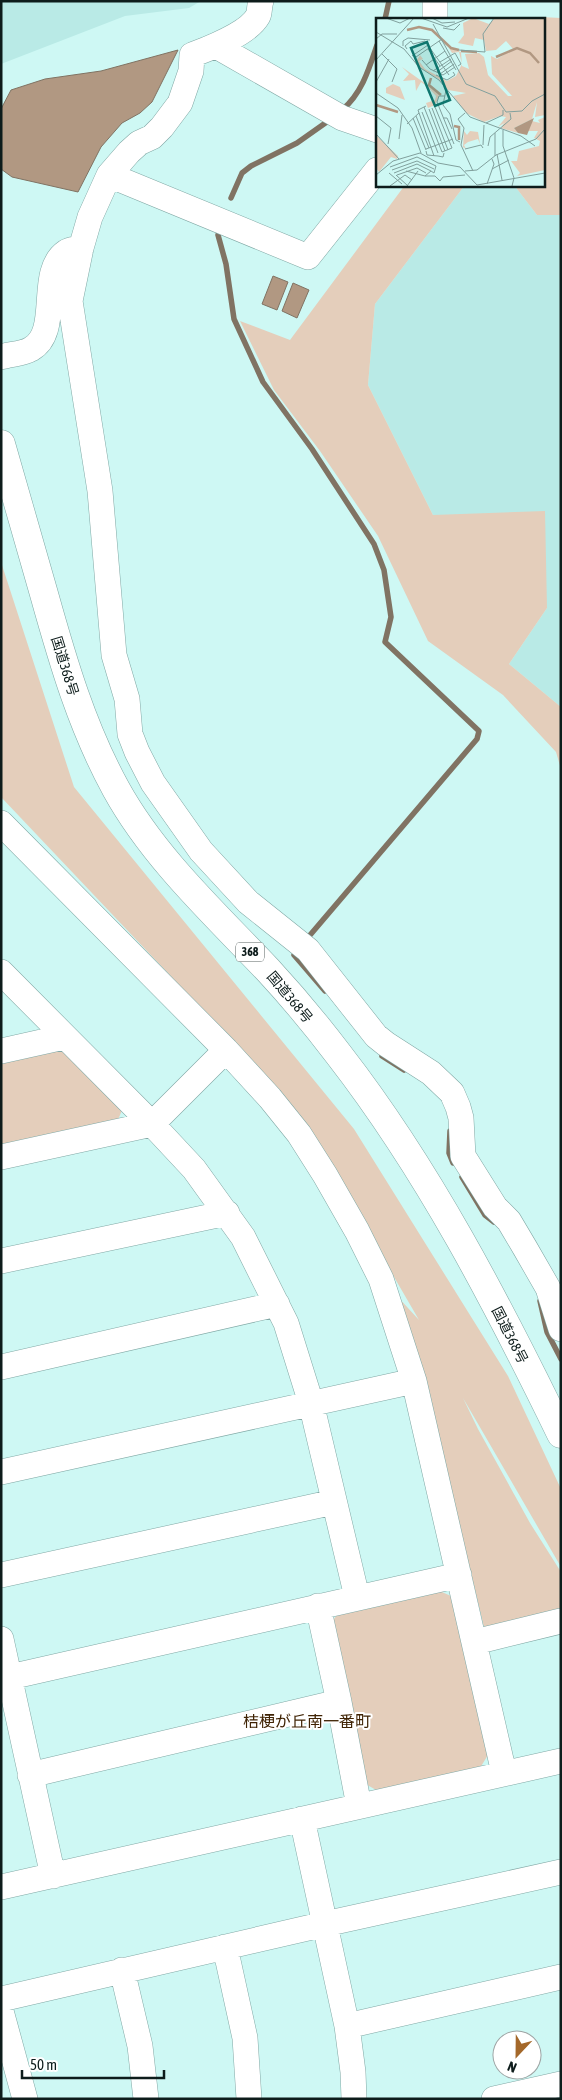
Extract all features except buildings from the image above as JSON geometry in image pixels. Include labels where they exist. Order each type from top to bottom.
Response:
[{"type":"highway","name":"国道368号","points":[[1,444],[66,674],[80,714],[117,792],[177,874],[271,973],[339,1055],[385,1119],[457,1232],[561,1434]]},
{"type":"street","points":[[261,1],[259,15],[248,27],[216,46],[192,56],[191,71],[180,103],[162,127],[152,137],[129,152],[109,175],[90,217],[81,248],[70,301],[100,491],[114,655],[127,699],[130,734],[153,782],[201,852],[248,902],[301,944],[376,1036],[431,1073],[452,1093],[461,1118],[463,1156],[495,1207],[509,1221],[526,1248],[548,1288],[561,1330]]},
{"type":"street","points":[[435,1],[435,18]]},
{"type":"street","points":[[216,46],[333,113],[376,130]]},
{"type":"street","points":[[109,175],[308,257],[376,171]]},
{"type":"street","points":[[1,356],[30,350],[40,342],[45,332],[53,274],[58,260],[67,250],[81,248]]},
{"type":"street","points":[[1,824],[226,1050],[270,1098],[298,1134],[330,1183],[357,1231],[381,1279],[414,1381],[504,1773]]},
{"type":"street","points":[[1,972],[194,1169],[243,1237],[286,1323],[311,1403],[357,1597]]},
{"type":"street","points":[[1,1051],[64,1037]]},
{"type":"street","points":[[1,1157],[152,1124],[226,1050]]},
{"type":"street","points":[[1,1261],[226,1213]]},
{"type":"street","points":[[1,1367],[277,1304]]},
{"type":"street","points":[[1,1472],[414,1381]]},
{"type":"street","points":[[1,1575],[334,1502]]},
{"type":"street","points":[[10,1678],[357,1597],[459,1576]]},
{"type":"street","points":[[318,1606],[340,1702],[359,1806]]},
{"type":"street","points":[[475,1642],[561,1621]]},
{"type":"street","points":[[1,1639],[53,1876]]},
{"type":"street","points":[[30,1775],[340,1702]]},
{"type":"street","points":[[1,1887],[561,1761]]},
{"type":"street","points":[[302,1819],[347,2026],[351,2048],[354,2099]]},
{"type":"street","points":[[1,1999],[122,1970],[561,1872]]},
{"type":"street","points":[[225,1947],[245,2038],[249,2099]]},
{"type":"street","points":[[122,1970],[140,2046],[146,2099]]},
{"type":"street","points":[[347,2026],[561,1977]]},
{"type":"street","points":[[1,2011],[25,2099]]},
{"type":"street","points":[[494,2099],[561,2084]]},
{"type":"shaded area","points":[[1,1],[201,1],[189,8],[125,16],[1,64]]},
{"type":"shaded area","points":[[541,17],[561,18],[561,215],[537,215],[515,186],[544,186],[544,18]]},
{"type":"shaded area","points":[[178,50],[152,102],[140,113],[122,123],[101,147],[78,192],[12,177],[1,169],[1,109],[11,90],[45,79],[101,71]]},
{"type":"shaded area","points":[[404,186],[464,186],[375,304],[368,385],[433,515],[545,511],[547,608],[509,664],[561,707],[561,769],[556,752],[503,695],[428,641],[378,536],[320,451],[274,390],[240,321],[290,340]]},
{"type":"shaded area","points":[[464,186],[515,186],[537,215],[561,215],[561,707],[509,664],[547,608],[433,515],[368,385],[375,304]]},
{"type":"shaded area","points":[[273,276],[288,282],[277,310],[262,304]]},
{"type":"shaded area","points":[[293,283],[309,290],[297,318],[282,311]]},
{"type":"shaded area","points":[[1,562],[74,787],[354,1129],[508,1376],[561,1489],[561,1567],[463,1398],[530,1523],[561,1572],[561,1610],[484,1627],[427,1394],[397,1296],[419,1320],[307,1127],[182,988],[1,797]]},
{"type":"shaded area","points":[[53,1048],[66,1052],[123,1108],[117,1122],[6,1147],[1,1143],[1,1059]]},
{"type":"shaded area","points":[[435,1589],[451,1596],[488,1755],[480,1768],[376,1790],[364,1783],[330,1624],[340,1611]]},
{"type":"waterway","points":[[385,18],[389,1]]},
{"type":"waterway","points":[[342,110],[360,88],[376,48]]},
{"type":"waterway","points":[[231,198],[242,173],[251,166],[297,143],[331,119]]},
{"type":"waterway","points":[[218,235],[226,264],[234,319],[263,382],[312,449],[374,544],[384,570],[391,617],[385,642],[479,731],[477,739],[305,941]]},
{"type":"waterway","points":[[298,950],[294,955],[325,991]]},
{"type":"waterway","points":[[382,1056],[404,1070]]},
{"type":"waterway","points":[[450,1131],[449,1153],[453,1163]]},
{"type":"waterway","points":[[462,1177],[485,1215],[494,1222]]},
{"type":"waterway","points":[[540,1301],[547,1332],[561,1359]]},
{"type":"district","name":"桔梗が丘南一番町","points":[[307,1721]]}]
